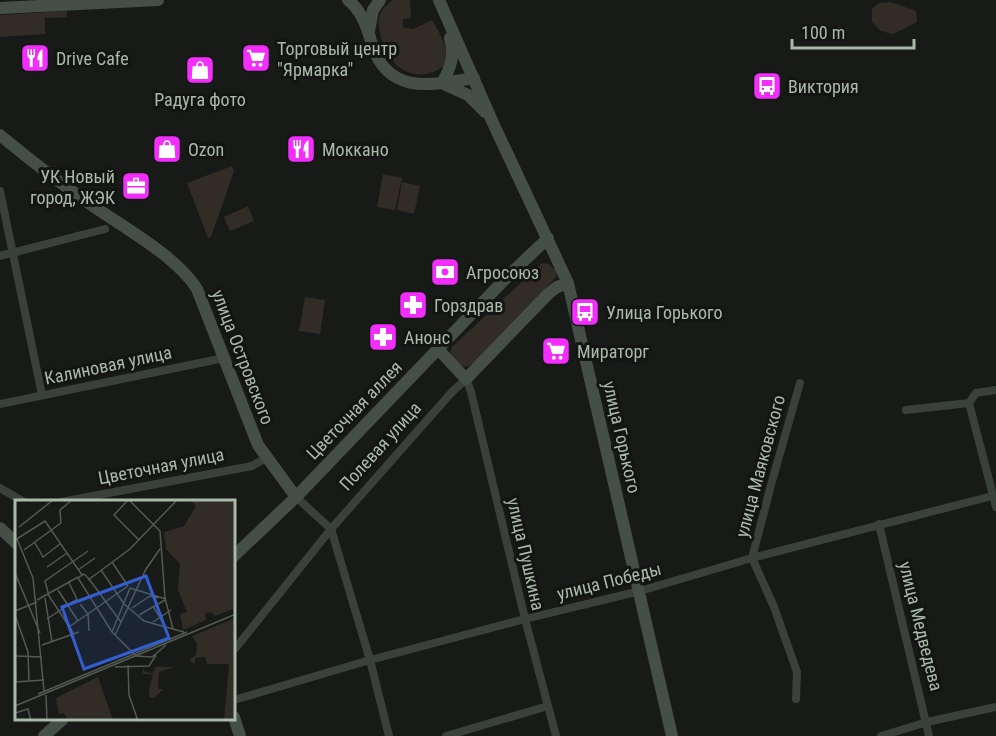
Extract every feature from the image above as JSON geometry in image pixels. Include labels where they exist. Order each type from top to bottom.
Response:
[{"type":"main road","points":[[0,8],[158,0]]},
{"type":"main road","points":[[348,0],[359,11],[377,57],[390,75],[408,83],[442,83],[474,78]]},
{"type":"main road","points":[[369,32],[373,10],[380,0]]},
{"type":"main road","points":[[441,4],[454,56],[442,83]]},
{"type":"main road","points":[[441,4],[493,123]]},
{"type":"main road","points":[[442,83],[473,98],[493,123]]},
{"type":"main road","name":"улица Горького","points":[[493,123],[568,283],[672,736]]},
{"type":"main road","name":"улица Островского","points":[[0,135],[36,164],[167,258],[190,278],[197,290],[249,425],[266,458],[296,497]]},
{"type":"main road","name":"Цветочная аллея","points":[[236,554],[296,497],[509,275],[548,238]]},
{"type":"main road","name":"Полевая улица","points":[[466,379],[549,293],[568,283]]},
{"type":"main road","points":[[438,349],[466,379]]},
{"type":"main road","points":[[0,528],[15,542]]},
{"type":"main road","points":[[44,736],[61,721]]},
{"type":"main road","points":[[235,721],[240,736]]},
{"type":"street","points":[[0,191],[42,395]]},
{"type":"street","points":[[0,256],[105,229]]},
{"type":"street","name":"Калиновая улица","points":[[0,404],[224,358]]},
{"type":"street","name":"Полевая улица","points":[[236,648],[331,529],[466,379]]},
{"type":"street","name":"улица Пушкина","points":[[466,379],[556,736]]},
{"type":"street","name":"улица Маяковского","points":[[752,558],[800,383]]},
{"type":"street","points":[[906,410],[969,403],[976,393],[993,390]]},
{"type":"street","points":[[969,403],[996,507]]},
{"type":"street","name":"Цветочная улица","points":[[72,500],[252,466],[266,458]]},
{"type":"street","points":[[0,488],[21,500]]},
{"type":"street","name":"улица Победы","points":[[236,699],[370,660],[640,591],[752,558],[992,496]]},
{"type":"street","points":[[296,497],[331,529],[370,660],[389,736]]},
{"type":"street","name":"улица Медведева","points":[[879,524],[930,736]]},
{"type":"street","points":[[752,558],[774,607],[797,672],[796,699]]},
{"type":"street","points":[[446,736],[548,706]]},
{"type":"street","points":[[881,736],[927,722],[996,707]]},
{"type":"shaded area","points":[[393,0],[410,0],[411,18],[403,19],[403,28],[413,29],[432,20],[445,47],[444,66],[434,72],[414,74],[405,71],[390,57],[381,37],[379,20],[382,10]]},
{"type":"shaded area","points":[[890,2],[916,11],[917,22],[893,34],[881,31],[872,22],[872,9],[879,3]]},
{"type":"shaded area","points":[[67,11],[67,17],[45,18],[45,34],[0,37],[0,15]]},
{"type":"shaded area","points":[[232,166],[234,171],[211,237],[208,238],[187,183]]},
{"type":"shaded area","points":[[383,174],[402,178],[395,210],[377,207]]},
{"type":"shaded area","points":[[402,182],[420,186],[414,214],[397,210]]},
{"type":"shaded area","points":[[248,206],[254,221],[230,231],[224,217]]},
{"type":"shaded area","points":[[542,263],[549,264],[557,272],[556,277],[472,365],[464,367],[456,361],[450,353],[452,347]]},
{"type":"shaded area","points":[[305,297],[325,300],[320,334],[299,331]]},
{"type":"place","name":"Drive Cafe","points":[[35,58]]},
{"type":"place","name":"Торговый центр \"Ярмарка\"","points":[[256,58]]},
{"type":"place","name":"Радуга фото","points":[[200,70]]},
{"type":"place","name":"Виктория","points":[[767,86]]},
{"type":"place","name":"Ozon","points":[[167,149]]},
{"type":"place","name":"Моккано","points":[[301,149]]},
{"type":"place","name":"УК Новый город, ЖЭК","points":[[136,186]]},
{"type":"place","name":"Агросоюз","points":[[445,272]]},
{"type":"place","name":"Горздрав","points":[[413,305]]},
{"type":"place","name":"Улица Горького","points":[[585,312]]},
{"type":"place","name":"Анонс","points":[[383,337]]},
{"type":"place","name":"Мираторг","points":[[556,351]]}]
